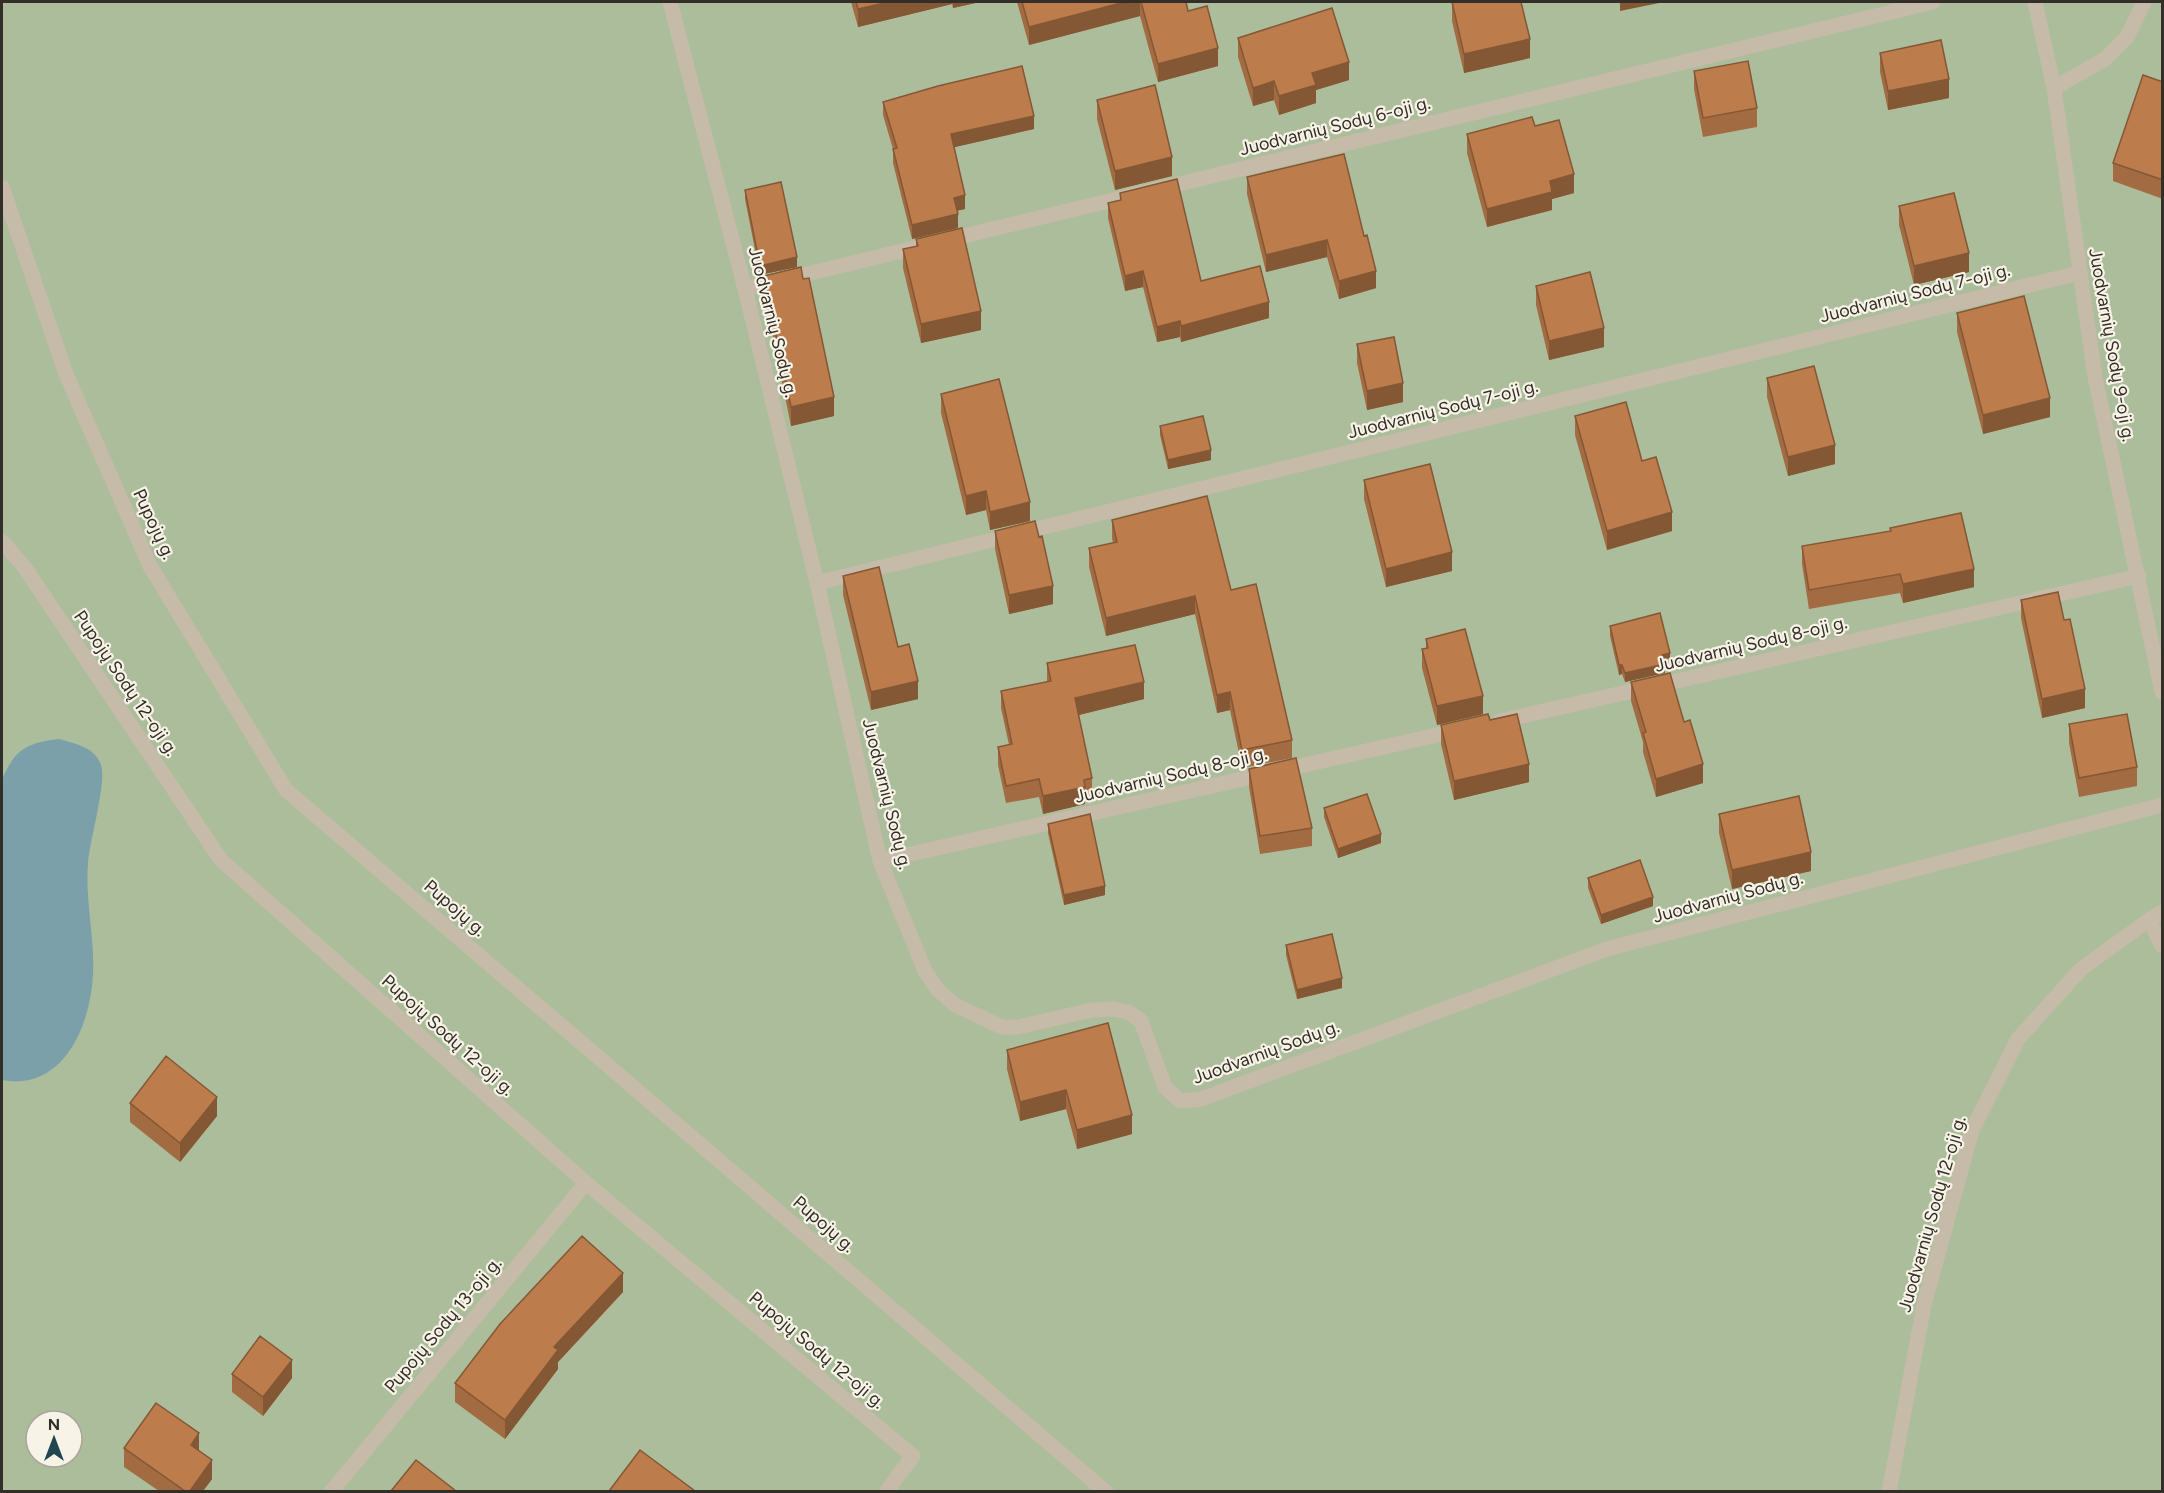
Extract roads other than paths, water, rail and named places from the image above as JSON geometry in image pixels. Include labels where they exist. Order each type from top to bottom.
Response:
[{"type":"street","name":"Juodvarnių Sodų g.","points":[[670,2],[745,289],[817,583],[880,861],[924,971],[938,990],[955,1005],[1002,1027],[1018,1027],[1092,1010],[1113,1009],[1128,1012],[1141,1021],[1166,1087],[1180,1101],[1201,1099],[1607,949],[2163,805]]},
{"type":"street","name":"Juodvarnių Sodų 6-oji g.","points":[[745,289],[1933,2]]},
{"type":"street","name":"Juodvarnių Sodų 9-oji g.","points":[[2035,2],[2054,88],[2095,377],[2163,692]]},
{"type":"street","points":[[2054,88],[2105,59],[2127,37],[2144,2]]},
{"type":"street","name":"Pupojų g.","points":[[2,187],[4,205],[66,374],[150,566],[286,790],[1106,1491]]},
{"type":"street","name":"Juodvarnių Sodų 7-oji g.","points":[[817,583],[2079,273]]},
{"type":"street","name":"Pupojų Sodų 12-oji g.","points":[[2,541],[25,568],[221,860],[586,1183],[913,1456],[886,1491]]},
{"type":"street","name":"Juodvarnių Sodų 8-oji g.","points":[[880,861],[2139,576]]},
{"type":"street","points":[[2156,916],[2163,946]]},
{"type":"street","name":"Juodvarnių Sodų 12-oji g.","points":[[1889,1491],[1924,1305],[1972,1131],[2018,1039],[2081,969],[2156,916]]},
{"type":"street","name":"Pupojų Sodų 13-oji g.","points":[[331,1491],[586,1183]]},
{"type":"water","points":[[60,739],[89,750],[101,765],[102,785],[87,878],[93,947],[91,994],[87,1014],[79,1033],[70,1051],[57,1065],[42,1076],[23,1081],[2,1080],[2,780],[11,761],[23,749],[39,742]]}]
